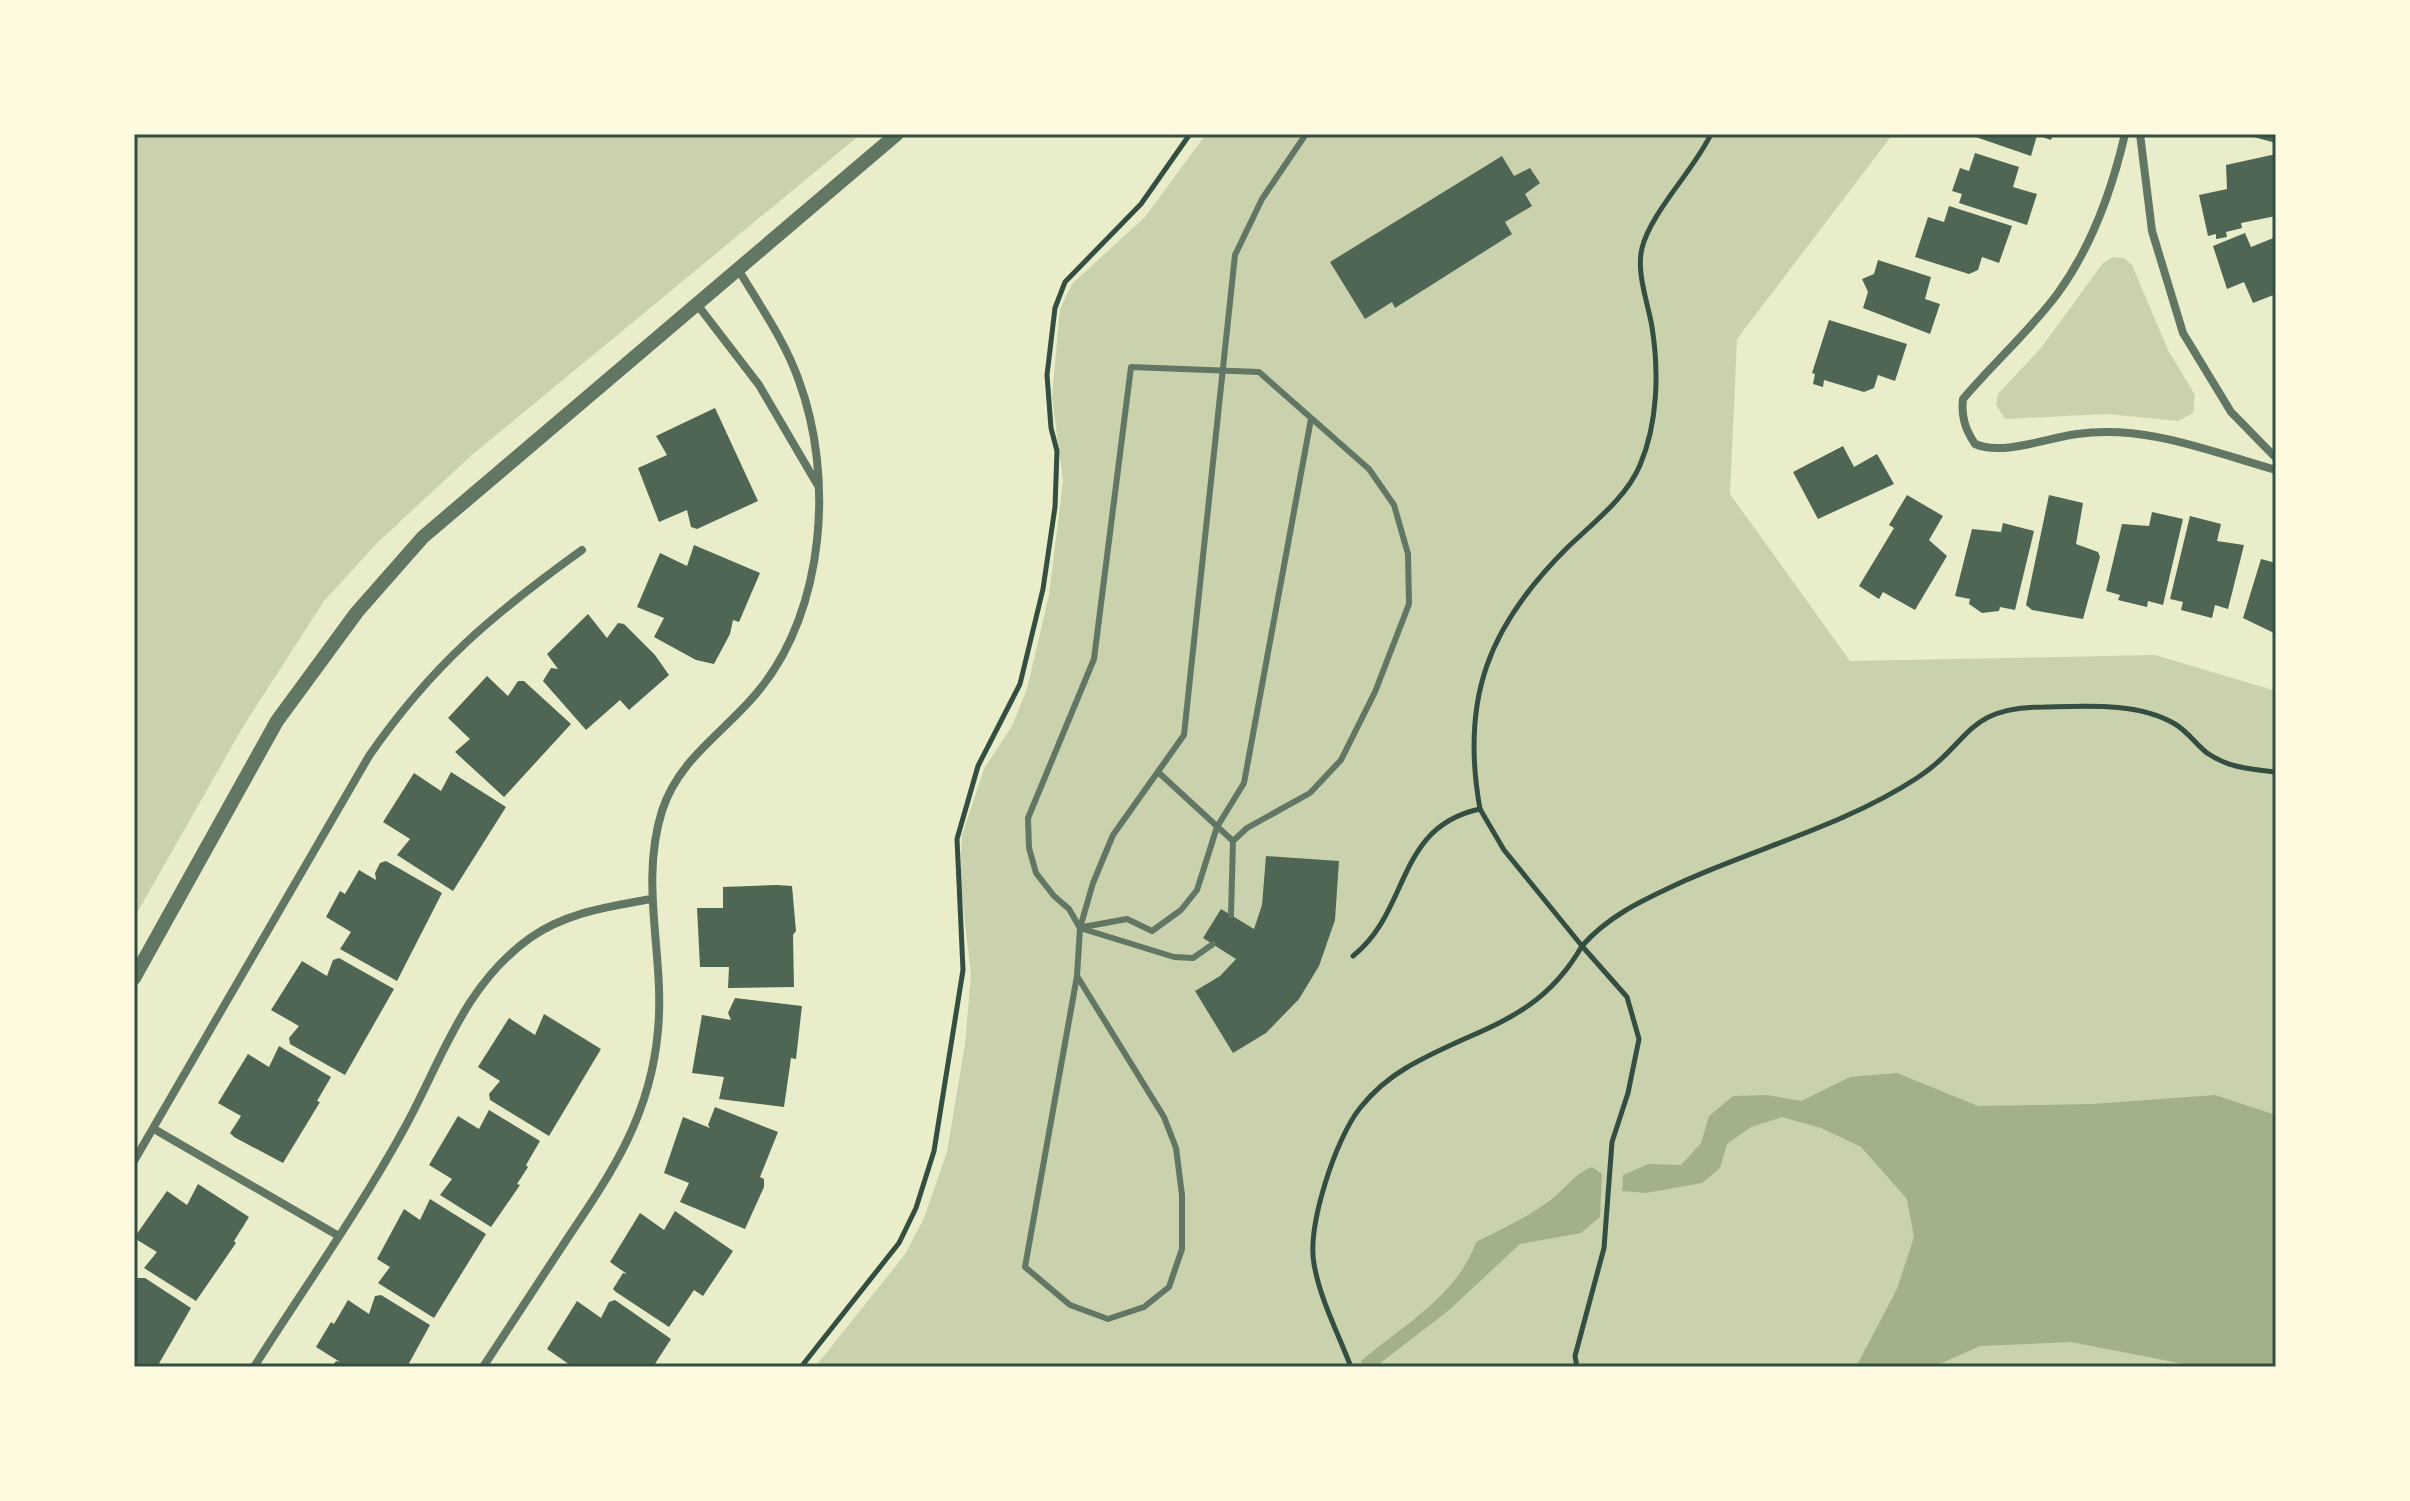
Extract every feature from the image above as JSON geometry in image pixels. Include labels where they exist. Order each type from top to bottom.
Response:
[{"type":"street","points":[[134,978],[277,721],[357,612],[423,537],[736,267],[897,134]]},
{"type":"street","points":[[2125,134],[2115,177],[2091,236],[2058,293],[1963,399],[1961,412],[1966,431],[1975,444],[1997,450],[2086,432],[2152,435],[2276,470]]},
{"type":"street","points":[[2140,134],[2152,231],[2183,333],[2231,412],[2276,458]]},
{"type":"street","points":[[483,1367],[599,1192],[629,1143],[641,1115],[658,1029],[651,899],[655,837],[677,776],[718,730],[758,692],[781,661],[799,622],[817,558],[816,443],[799,381],[782,342],[736,267]]},
{"type":"street","points":[[696,303],[759,385],[817,484]]},
{"type":"street","points":[[134,1161],[369,756],[395,719],[462,643],[506,605],[582,550]]},
{"type":"street","points":[[254,1367],[404,1129],[462,1010],[483,982],[529,939],[554,923],[584,911],[651,899]]},
{"type":"street","points":[[154,1129],[337,1235]]},
{"type":"lane","points":[[1077,976],[1164,1117],[1176,1148],[1182,1195],[1182,1249],[1169,1287],[1144,1307],[1108,1319],[1070,1305],[1025,1267],[1077,976],[1080,928],[1093,883],[1113,835],[1184,735],[1235,255],[1262,199],[1306,134]]},
{"type":"lane","points":[[1213,944],[1193,958],[1174,957],[1080,928],[1069,909],[1036,873],[1029,848],[1028,818],[1094,659],[1131,367],[1259,372],[1369,469],[1394,505],[1408,554],[1409,604],[1375,692],[1341,760],[1310,793],[1247,828],[1233,841],[1231,915]]},
{"type":"lane","points":[[1080,928],[1127,919],[1152,931],[1197,890],[1217,827],[1244,783],[1250,759],[1311,419]]},
{"type":"lane","points":[[1158,772],[1233,841]]},
{"type":"path","points":[[801,1367],[899,1243],[916,1208],[934,1151],[963,970],[957,839],[978,766],[1020,684],[1043,589],[1055,507],[1057,451],[1051,428],[1047,375],[1055,308],[1065,282],[1141,204],[1190,134]]},
{"type":"path","points":[[1577,1367],[1575,1356],[1604,1248],[1612,1142],[1628,1093],[1639,1039],[1627,997],[1504,850],[1480,809],[1472,766],[1472,719],[1507,618],[1532,583],[1615,501],[1640,466],[1653,419],[1656,373],[1642,249],[1711,134]]},
{"type":"path","points":[[1351,1367],[1313,1262],[1312,1232],[1318,1203],[1358,1110],[1405,1068],[1545,996],[1565,976],[1582,946],[1599,926],[1635,904],[1885,797],[1920,777],[1971,726],[2003,709],[2143,710],[2176,724],[2207,753],[2236,768],[2276,772]]},
{"type":"path","points":[[1353,956],[1371,941],[1417,852],[1433,830],[1455,815],[1480,809]]},
{"type":"shaded area","points":[[134,134],[861,134],[473,454],[378,542],[324,601],[244,725],[134,918]]},
{"type":"shaded area","points":[[1206,134],[1893,134],[1737,339],[1730,494],[1850,661],[2155,655],[2276,691],[2276,1367],[815,1367],[906,1253],[924,1218],[947,1152],[965,1044],[971,975],[960,879],[962,835],[984,769],[1012,726],[1027,689],[1049,595],[1063,481],[1052,397],[1060,309],[1072,284],[1145,217]]},
{"type":"shaded area","points":[[2113,257],[2124,258],[2132,265],[2168,350],[2195,395],[2193,413],[2178,421],[2107,414],[2005,419],[1996,405],[1998,394],[2041,348],[2103,263]]},
{"type":"shaded area","points":[[1897,1073],[1978,1106],[2093,1104],[2215,1095],[2276,1115],[2276,1367],[2199,1367],[2071,1342],[1980,1346],[1933,1367],[1856,1367],[1897,1289],[1914,1237],[1907,1199],[1861,1147],[1821,1128],[1782,1117],[1751,1127],[1727,1144],[1720,1168],[1702,1183],[1646,1193],[1622,1191],[1623,1175],[1648,1164],[1681,1165],[1701,1143],[1709,1116],[1733,1096],[1767,1095],[1801,1101],[1850,1077]]},
{"type":"shaded area","points":[[1592,1167],[1602,1174],[1600,1217],[1581,1233],[1520,1244],[1448,1311],[1375,1367],[1362,1367],[1361,1361],[1443,1294],[1468,1261],[1476,1242],[1535,1211],[1580,1173]]},
{"type":"building","points":[[1967,134],[2053,134],[2051,140],[2037,135],[2031,156]]},
{"type":"building","points":[[2276,134],[2276,143],[2246,135]]},
{"type":"building","points":[[1975,153],[2019,167],[2013,187],[2037,194],[2027,225],[1959,203],[1962,194],[1952,191],[1960,168],[1969,171]]},
{"type":"building","points":[[2276,154],[2276,216],[2241,223],[2242,228],[2226,232],[2227,237],[2216,239],[2216,234],[2208,236],[2199,195],[2227,189],[2226,165]]},
{"type":"building","points":[[1502,156],[1514,176],[1530,168],[1540,183],[1525,194],[1532,206],[1505,222],[1512,234],[1395,308],[1392,302],[1365,319],[1330,262]]},
{"type":"building","points":[[1949,206],[2012,226],[1999,263],[1982,257],[1978,270],[1969,274],[1915,257],[1928,217],[1944,222]]},
{"type":"building","points":[[2245,233],[2251,247],[2276,237],[2276,294],[2253,303],[2244,282],[2227,289],[2213,246]]},
{"type":"building","points":[[1878,260],[1931,277],[1925,299],[1940,304],[1930,334],[1863,308],[1868,292],[1862,279],[1874,274]]},
{"type":"building","points":[[1829,320],[1907,344],[1895,381],[1878,375],[1874,388],[1864,392],[1824,380],[1823,387],[1813,384],[1815,374],[1812,373]]},
{"type":"building","points":[[715,408],[758,501],[697,529],[691,527],[687,510],[659,522],[638,468],[667,455],[656,436]]},
{"type":"building","points":[[1843,446],[1854,467],[1877,454],[1894,484],[1818,519],[1793,472]]},
{"type":"building","points":[[1907,495],[1943,516],[1929,540],[1947,556],[1915,610],[1883,592],[1879,599],[1859,586],[1894,528],[1889,525]]},
{"type":"building","points":[[2049,495],[2083,503],[2076,544],[2098,552],[2100,557],[2083,619],[2032,610],[2026,605]]},
{"type":"building","points":[[2152,512],[2183,519],[2163,605],[2148,601],[2147,607],[2118,600],[2120,595],[2106,591],[2122,524],[2149,526]]},
{"type":"building","points":[[2190,516],[2221,524],[2217,541],[2244,545],[2228,609],[2215,605],[2212,618],[2181,610],[2183,602],[2170,599]]},
{"type":"building","points":[[2003,523],[2034,531],[2015,610],[2000,607],[1999,611],[1982,613],[1969,604],[1970,599],[1955,596],[1972,529],[2001,532]]},
{"type":"building","points":[[694,545],[760,573],[739,622],[733,620],[730,634],[714,664],[696,660],[654,637],[664,618],[637,607],[660,553],[687,566]]},
{"type":"building","points":[[2261,559],[2276,563],[2276,634],[2243,618]]},
{"type":"building","points":[[588,614],[607,638],[618,623],[624,624],[655,655],[669,675],[629,710],[620,700],[586,730],[543,681],[551,668],[558,669],[547,654]]},
{"type":"building","points":[[487,676],[508,696],[518,681],[524,681],[571,724],[504,797],[455,752],[470,739],[448,718]]},
{"type":"building","points":[[451,772],[506,807],[453,891],[397,855],[410,839],[383,822],[414,773],[441,791]]},
{"type":"building","points":[[1266,856],[1339,861],[1335,920],[1319,966],[1299,999],[1266,1033],[1233,1053],[1195,991],[1220,976],[1236,959],[1203,938],[1221,909],[1254,929],[1262,905]]},
{"type":"building","points":[[386,861],[442,893],[397,981],[340,949],[351,932],[326,917],[340,891],[345,894],[359,870],[376,880],[375,873],[380,863]]},
{"type":"building","points":[[792,886],[796,931],[793,935],[794,987],[728,988],[729,967],[700,967],[697,908],[723,908],[723,887]]},
{"type":"building","points":[[339,958],[394,989],[345,1075],[290,1044],[289,1038],[299,1026],[271,1010],[302,961],[327,976],[333,960]]},
{"type":"building","points":[[735,998],[802,1006],[796,1059],[791,1058],[784,1107],[719,1099],[724,1077],[692,1073],[702,1015],[731,1020],[728,1013]]},
{"type":"building","points":[[544,1014],[601,1049],[549,1136],[490,1100],[489,1094],[500,1081],[478,1067],[509,1018],[535,1035]]},
{"type":"building","points":[[279,1046],[331,1077],[317,1101],[320,1102],[283,1163],[234,1137],[230,1133],[241,1116],[218,1103],[248,1054],[269,1067]]},
{"type":"building","points":[[715,1107],[778,1132],[760,1177],[764,1179],[764,1187],[745,1229],[680,1202],[689,1183],[664,1173],[683,1117],[710,1128],[708,1125]]},
{"type":"building","points":[[489,1110],[540,1141],[517,1184],[520,1185],[491,1227],[440,1195],[452,1179],[429,1165],[458,1116],[479,1129]]},
{"type":"building","points":[[198,1184],[249,1217],[234,1241],[236,1243],[196,1301],[144,1268],[157,1252],[134,1238],[167,1191],[187,1205]]},
{"type":"building","points":[[430,1199],[486,1234],[434,1318],[378,1283],[390,1267],[377,1259],[404,1209],[420,1220]]},
{"type":"building","points":[[675,1211],[733,1251],[703,1296],[694,1290],[669,1327],[613,1289],[623,1273],[627,1274],[610,1262],[640,1213],[664,1230]]},
{"type":"building","points":[[137,1278],[145,1278],[191,1308],[157,1367],[134,1367],[134,1284]]},
{"type":"building","points":[[381,1295],[430,1325],[407,1367],[332,1367],[336,1361],[340,1362],[316,1347],[331,1322],[334,1324],[348,1300],[369,1314],[375,1296]]},
{"type":"building","points":[[615,1300],[671,1339],[653,1367],[568,1367],[570,1365],[547,1349],[577,1301],[601,1318],[609,1302]]}]
